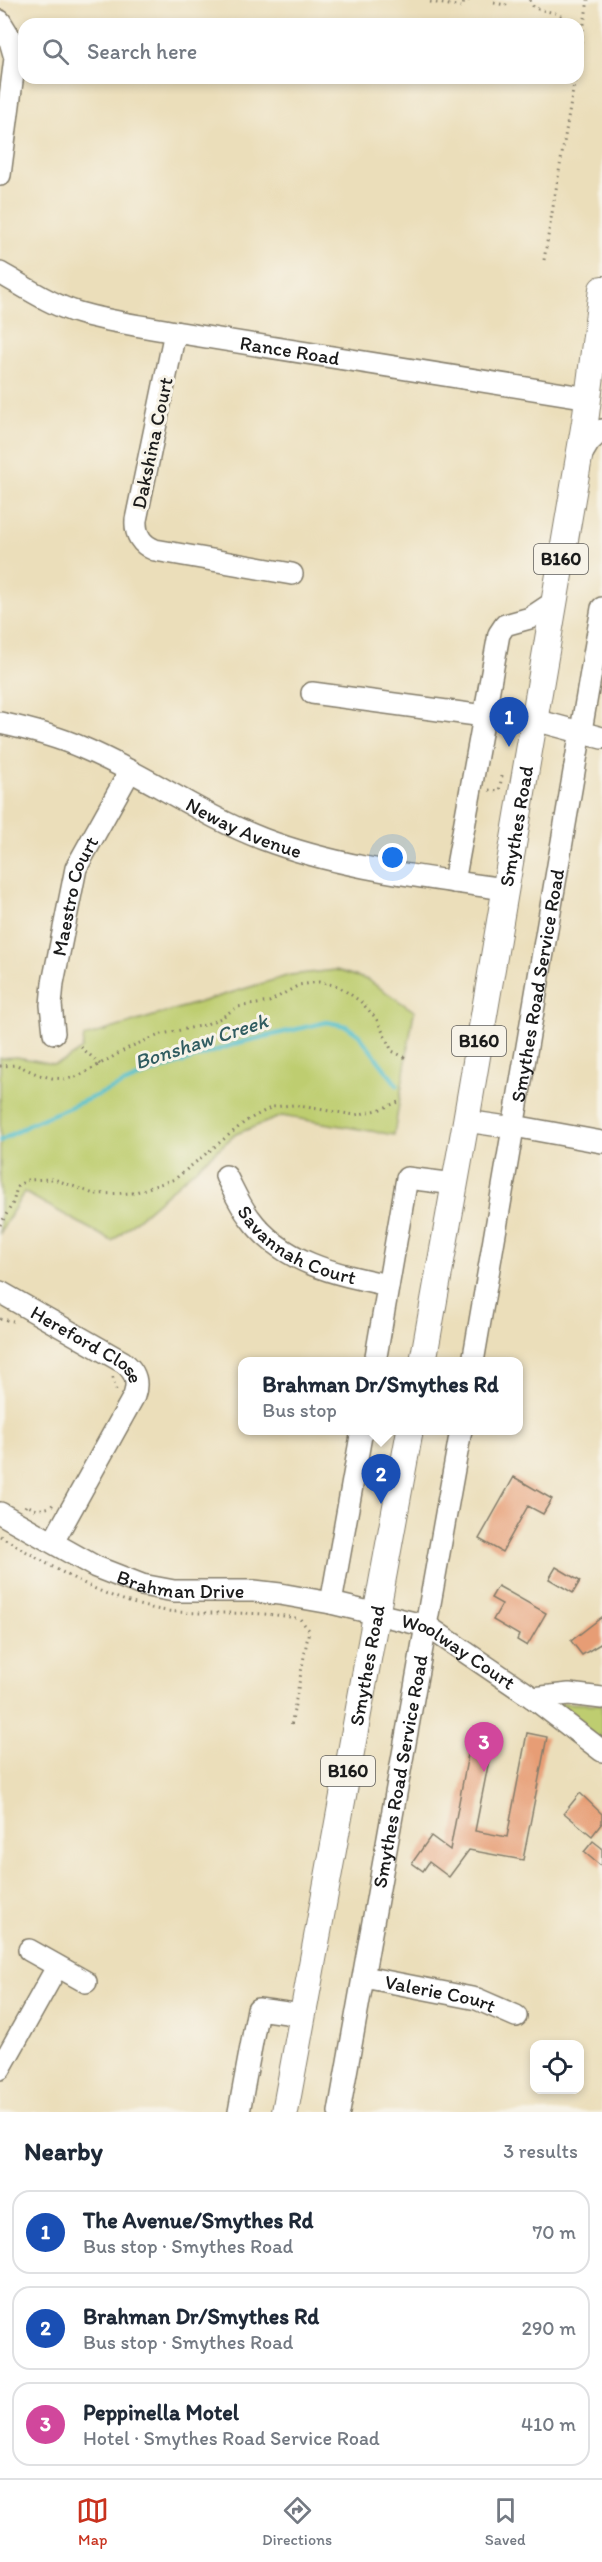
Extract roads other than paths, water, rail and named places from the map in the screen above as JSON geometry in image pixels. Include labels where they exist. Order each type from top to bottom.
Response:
[{"type":"main road","name":"Smythes Road","points":[[424,1357],[589,398],[602,290]]},
{"type":"main road","name":"B160","points":[[589,398],[602,349]]},
{"type":"main road","name":"Smythes Road","points":[[285,2112],[409,1435]]},
{"type":"street","points":[[0,21],[18,54]]},
{"type":"street","points":[[0,175],[3,146],[18,68]]},
{"type":"street","name":"Rance Road","points":[[0,273],[47,300],[78,313],[175,332],[589,398]]},
{"type":"street","name":"Dakshina Court","points":[[175,332],[136,520],[138,536],[147,547],[155,550],[292,574]]},
{"type":"street","points":[[578,462],[589,442],[602,430]]},
{"type":"street","points":[[454,882],[500,631],[505,625],[536,615],[554,602]]},
{"type":"street","name":"Smythes Road Service Road","points":[[474,1357],[602,608]]},
{"type":"street","points":[[312,693],[484,716]]},
{"type":"street","points":[[535,720],[602,738]]},
{"type":"street","name":"Neway Avenue","points":[[0,723],[63,740],[130,771],[233,826],[288,848],[337,861],[504,890]]},
{"type":"street","name":"Maestro Court","points":[[54,1033],[51,1005],[53,983],[76,868],[130,771]]},
{"type":"street","points":[[466,1120],[602,1142]]},
{"type":"street","name":"Savannah Court","points":[[226,1176],[252,1222],[286,1251],[325,1271],[388,1285]]},
{"type":"street","points":[[376,1357],[407,1178],[455,1184]]},
{"type":"street","name":"Hereford Close","points":[[0,1292],[123,1362],[131,1368],[136,1378],[136,1390],[131,1402],[48,1551]]},
{"type":"street","points":[[331,1603],[361,1435]]},
{"type":"street","name":"Smythes Road Service Road","points":[[339,2112],[460,1435]]},
{"type":"street","name":"Brahman Drive","points":[[8,1525],[48,1551],[159,1589],[198,1592],[268,1592],[377,1614]]},
{"type":"street","name":"Woolway Court","points":[[377,1614],[427,1626],[533,1698],[602,1751]]},
{"type":"street","name":"Woolway Court","points":[[533,1698],[569,1694],[602,1698]]},
{"type":"street","points":[[29,1950],[86,1982]]},
{"type":"street","points":[[0,2069],[57,1967]]},
{"type":"street","name":"Valerie Court","points":[[364,1977],[470,1997],[516,2016]]},
{"type":"street","points":[[239,2112],[258,2009],[302,2015]]},
{"type":"waterway","name":"Bonshaw Creek","points":[[0,1141],[30,1124],[147,1074],[238,1043],[327,1022],[346,1026],[359,1035],[397,1085]]},
{"type":"place","name":"The Avenue/Smythes Rd","points":[[509,747]]},
{"type":"place","name":"Brahman Dr/Smythes Rd","points":[[381,1504]]},
{"type":"place","name":"Peppinella Motel","points":[[484,1772]]}]
